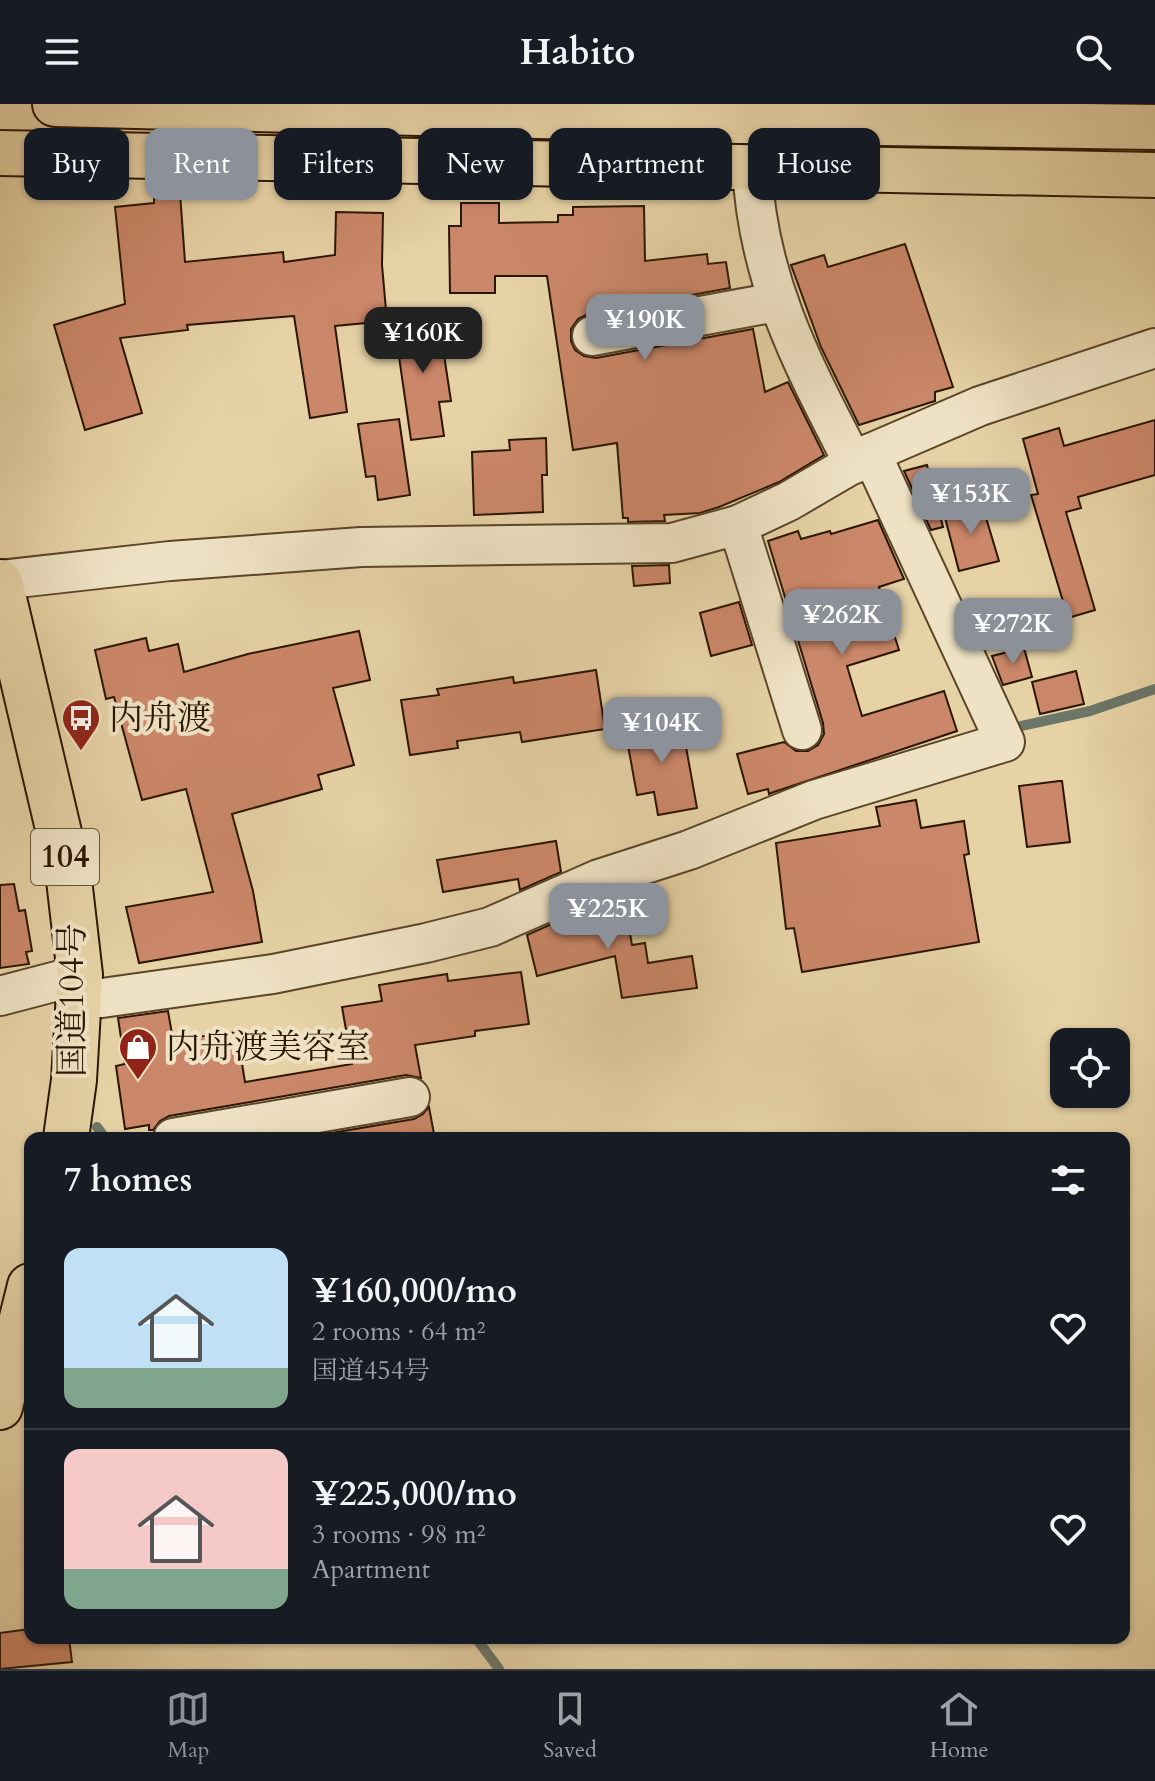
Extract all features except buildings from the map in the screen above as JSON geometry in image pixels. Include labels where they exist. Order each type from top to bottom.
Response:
[{"type":"highway","points":[[55,104],[740,113],[1155,127]]},
{"type":"highway","points":[[0,153],[748,166]]},
{"type":"highway","points":[[880,169],[1155,175]]},
{"type":"highway","name":"国道104号","points":[[0,581],[68,871],[79,987],[74,1080],[67,1132]]},
{"type":"highway","points":[[0,1407],[24,1310]]},
{"type":"street","points":[[0,996],[79,987],[102,998],[273,974],[490,927],[599,879],[689,850],[814,800],[1005,742],[862,458],[800,358],[776,302],[754,200]]},
{"type":"street","points":[[592,336],[776,302]]},
{"type":"street","points":[[0,581],[170,561],[361,547],[672,543],[738,525],[789,501],[862,458],[980,406],[1155,348]]},
{"type":"street","points":[[738,525],[802,730]]},
{"type":"street","points":[[208,1132],[410,1097]]},
{"type":"waterway","points":[[1007,729],[1090,711],[1155,689]]},
{"type":"waterway","points":[[97,1127],[101,1132]]},
{"type":"waterway","points":[[480,1644],[499,1669]]},
{"type":"place","name":"内舟渡","points":[[81,752]]},
{"type":"place","name":"内舟渡美容室","points":[[138,1081]]}]
